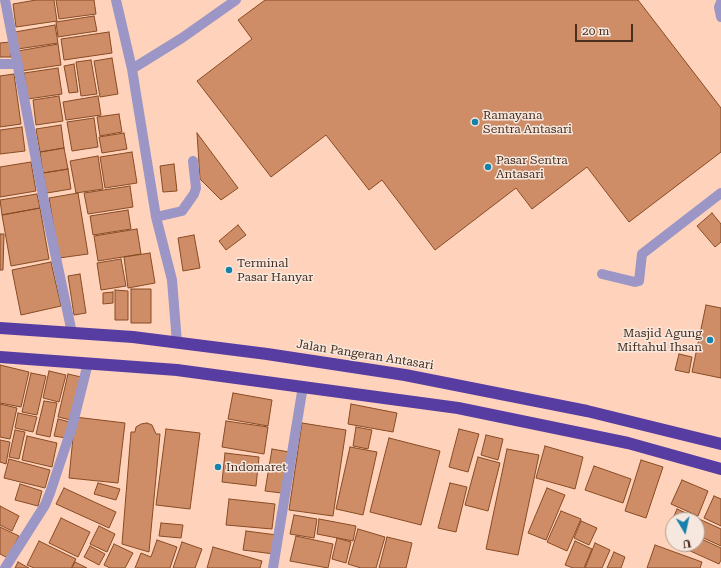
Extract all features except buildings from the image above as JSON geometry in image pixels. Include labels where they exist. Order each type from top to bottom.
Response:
[{"type":"highway","name":"Jalan Pangeran Antasari","points":[[0,328],[133,337],[267,354],[405,375],[587,411],[702,438],[721,444]]},
{"type":"highway","points":[[0,357],[177,370],[458,408],[558,427],[628,443],[721,469]]},
{"type":"highway","points":[[702,438],[721,435]]},
{"type":"street","points":[[5,0],[45,206],[72,333]]},
{"type":"street","points":[[116,0],[132,69],[156,217],[172,280],[177,343]]},
{"type":"street","points":[[132,69],[182,38],[236,0]]},
{"type":"street","points":[[721,2],[719,7],[721,17]]},
{"type":"street","points":[[0,64],[18,64]]},
{"type":"street","points":[[156,217],[182,211],[194,194],[196,188],[193,161]]},
{"type":"street","points":[[602,274],[635,282],[639,281],[642,254],[721,193]]},
{"type":"street","points":[[5,568],[45,505],[50,494],[72,427],[88,363]]},
{"type":"street","points":[[273,568],[303,386]]},
{"type":"place","name":"Ramayana Sentra Antasari","points":[[475,122]]},
{"type":"place","name":"Pasar Sentra Antasari","points":[[488,167]]},
{"type":"place","name":"Terminal Pasar Hanyar","points":[[229,270]]},
{"type":"place","name":"Masjid Agung Miftahul Ihsan","points":[[710,340]]},
{"type":"place","name":"Indomaret","points":[[218,467]]}]
